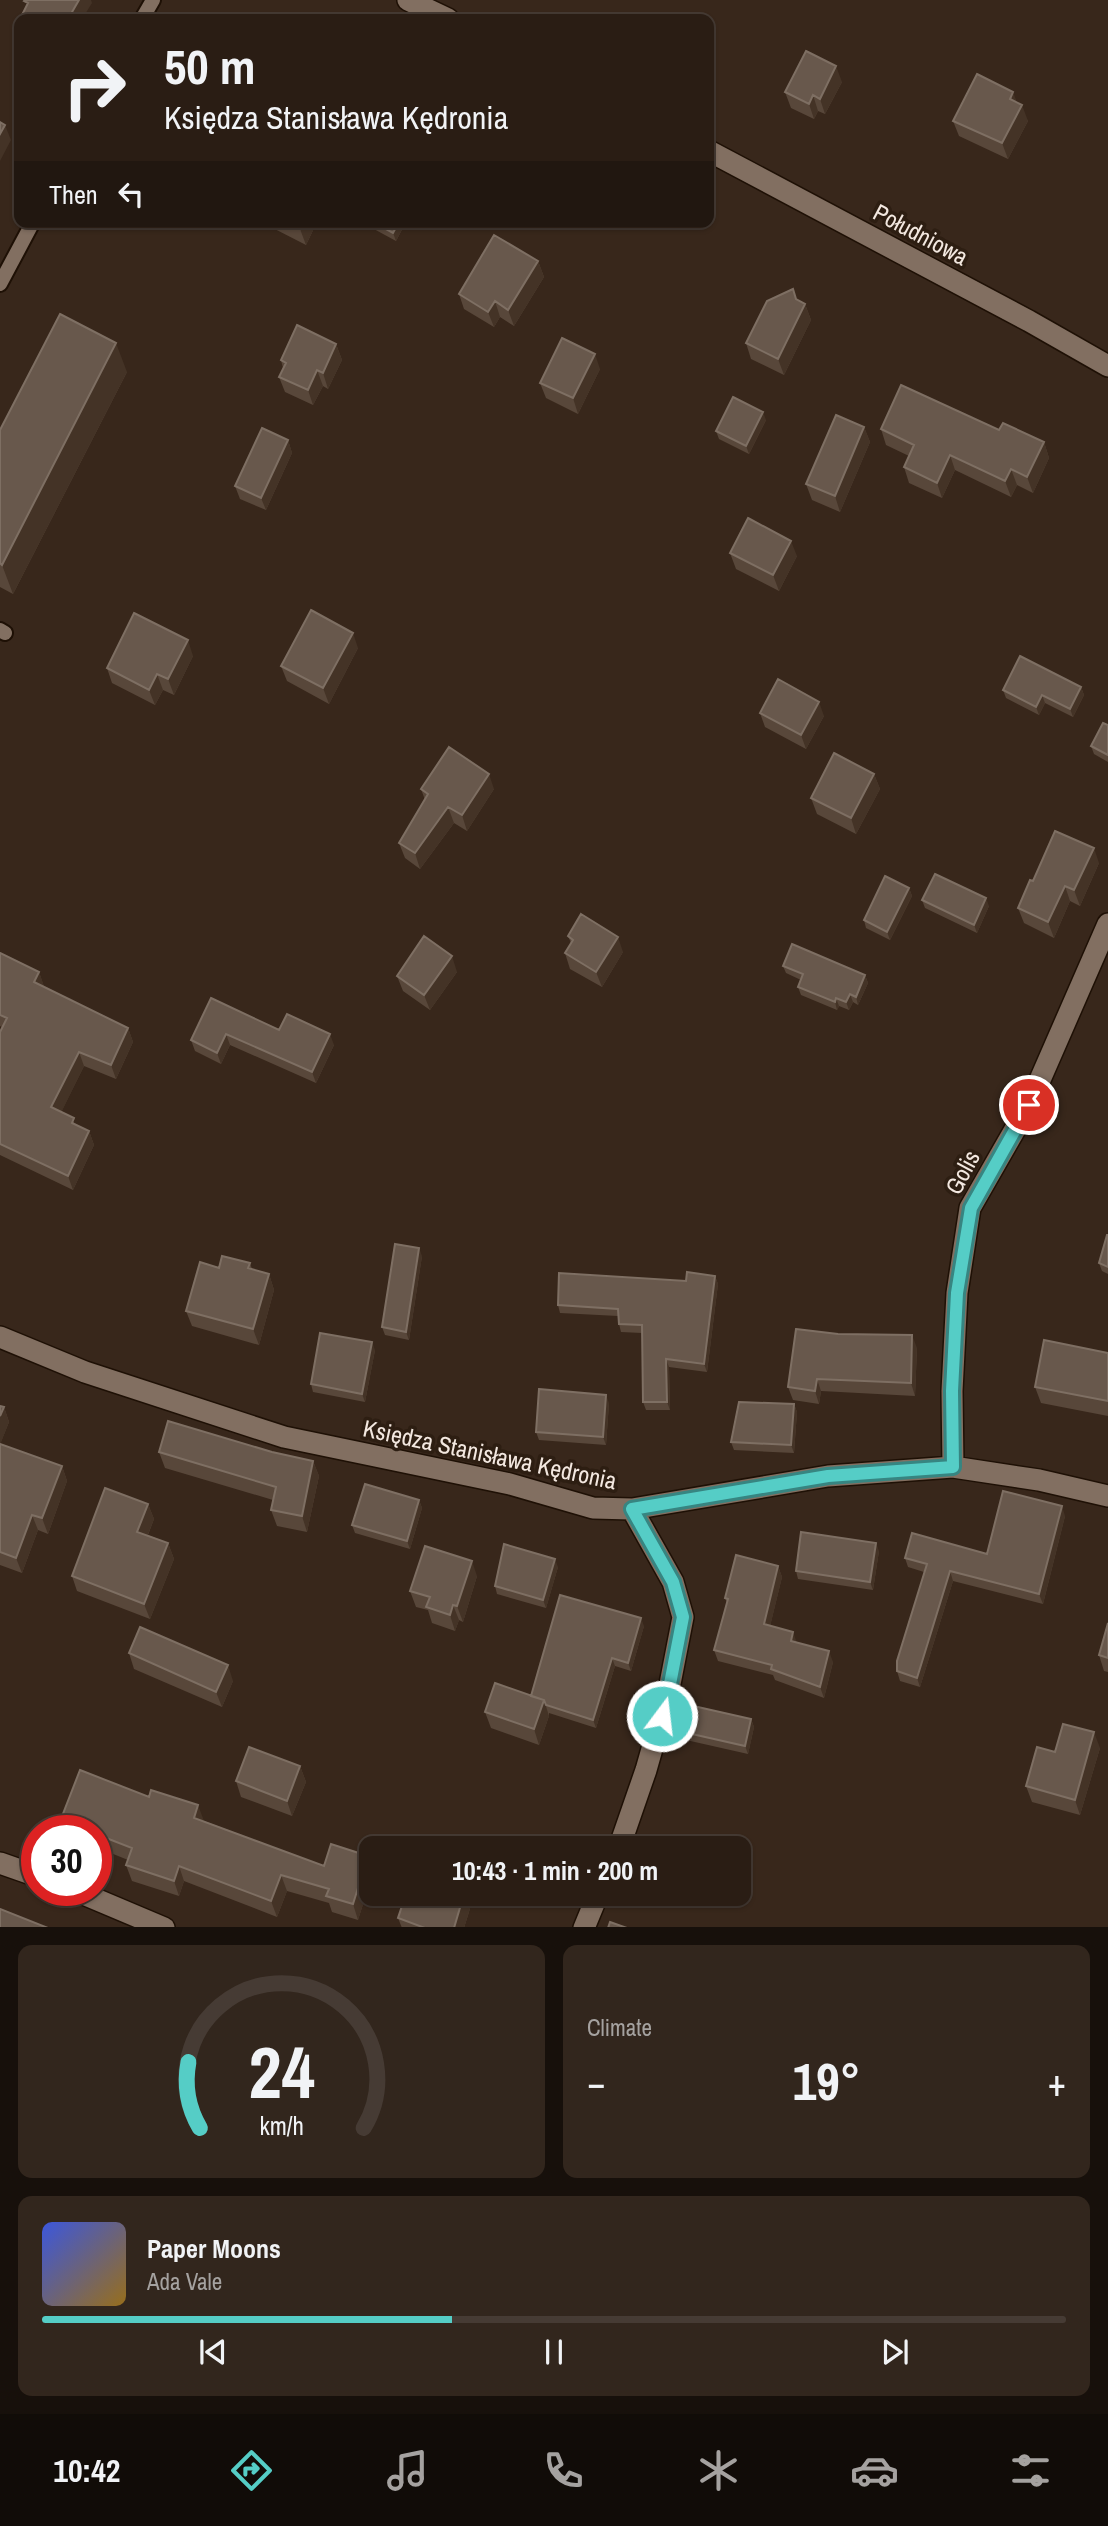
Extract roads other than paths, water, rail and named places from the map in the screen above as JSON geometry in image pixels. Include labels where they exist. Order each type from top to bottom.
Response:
[{"type":"street","points":[[408,0],[437,14]]},
{"type":"street","name":"Południowa","points":[[714,154],[1018,315],[1108,366]]},
{"type":"street","name":"Golis","points":[[953,1467],[952,1391],[957,1293],[971,1208],[1029,1105],[1108,924]]},
{"type":"street","name":"Księdza Stanisława Kędronia","points":[[0,1337],[85,1372],[284,1437],[510,1484],[593,1508],[632,1509],[828,1476],[953,1467],[1039,1480],[1108,1496]]},
{"type":"street","points":[[623,1836],[646,1770],[669,1689],[683,1617],[673,1582],[632,1509]]},
{"type":"street","points":[[0,1863],[21,1870]]},
{"type":"street","points":[[112,1906],[164,1927]]},
{"type":"street","points":[[584,1927],[593,1906]]},
{"type":"lane","points":[[0,284],[30,228]]}]
